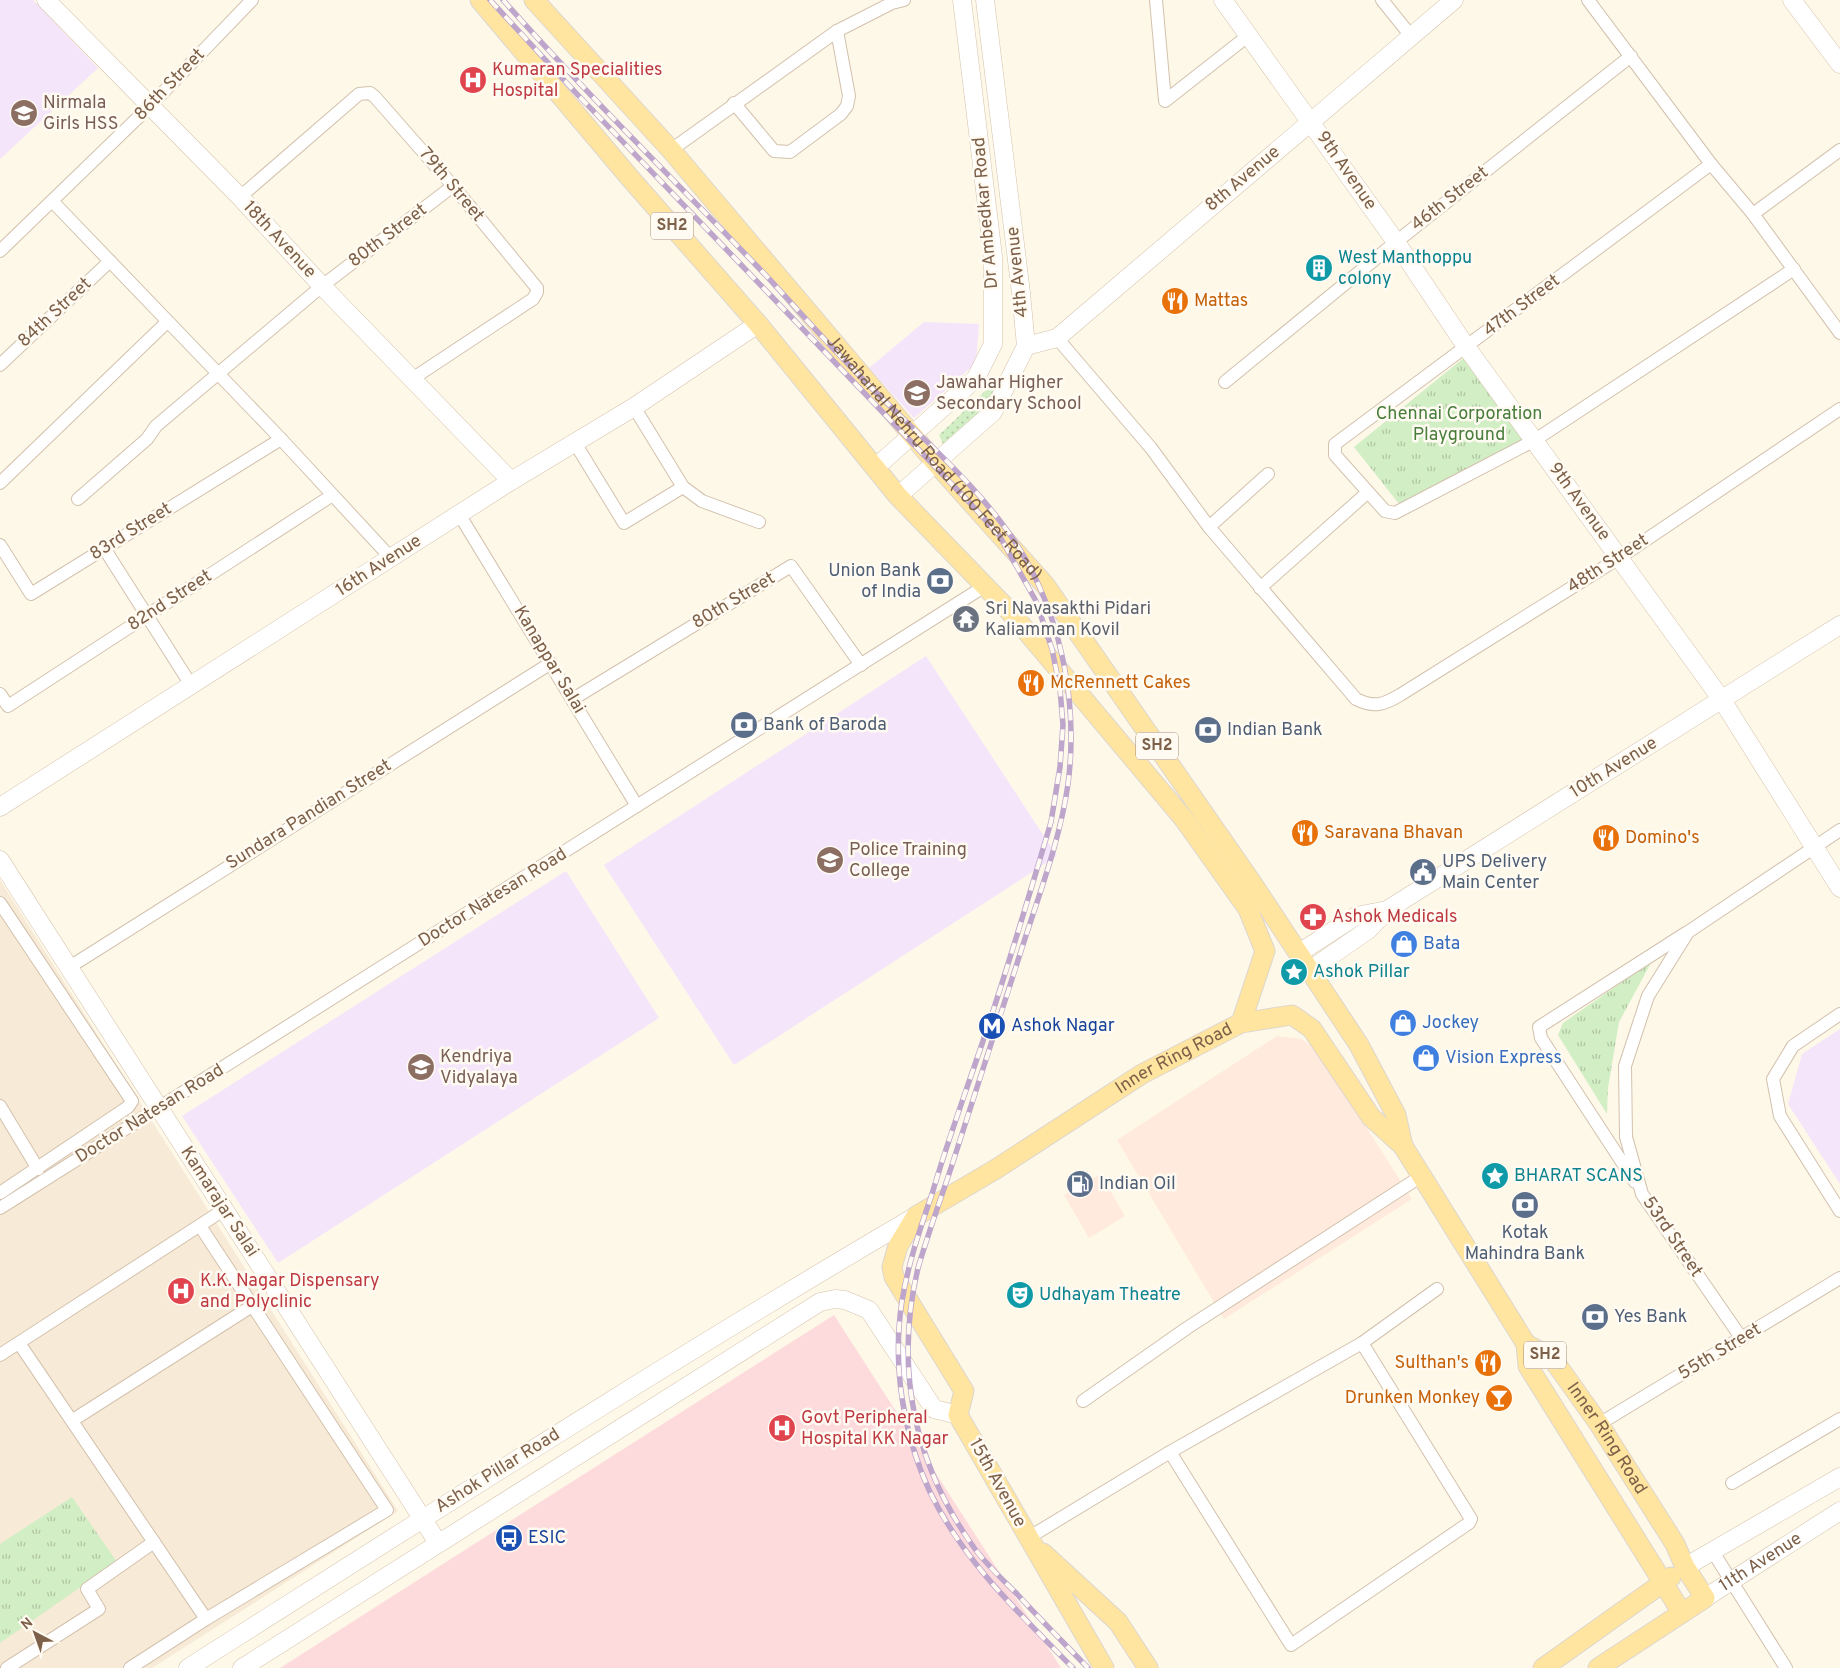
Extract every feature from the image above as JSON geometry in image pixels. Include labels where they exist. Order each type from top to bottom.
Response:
[{"type":"main road","name":"SH2","points":[[480,0],[758,324],[898,496],[1012,614],[1184,819],[1248,909],[1265,951],[1241,1024]]},
{"type":"main road","name":"Jawaharlal Nehru Road (100 Feet Road)","points":[[534,0],[671,150],[935,462],[1045,585],[1299,953],[1359,1045]]},
{"type":"main road","name":"Inner Ring Road","points":[[916,1216],[1003,1164],[1142,1074],[1241,1024],[1292,1015],[1312,1029],[1371,1117],[1404,1146],[1526,1344],[1552,1358],[1599,1424],[1675,1544],[1684,1568],[1705,1598]]},
{"type":"main road","name":"Inner Ring Road","points":[[1359,1045],[1396,1115],[1404,1146]]},
{"type":"main road","points":[[916,1216],[898,1246],[892,1267],[894,1277],[964,1391],[958,1416]]},
{"type":"main road","points":[[1526,1344],[1528,1366],[1662,1584],[1682,1613]]},
{"type":"main road","name":"15th Avenue","points":[[958,1416],[1102,1667]]},
{"type":"main road","points":[[1028,1538],[1118,1622],[1148,1668]]},
{"type":"main road","points":[[1543,1668],[1684,1568]]},
{"type":"main road","name":"11th Avenue","points":[[1598,1668],[1705,1598]]},
{"type":"street","name":"18th Avenue","points":[[46,0],[149,107],[240,197],[322,286],[511,481]]},
{"type":"street","name":"86th Street","points":[[0,251],[53,202],[149,107],[252,0]]},
{"type":"street","points":[[671,150],[837,31],[892,3],[904,0]]},
{"type":"street","name":"Dr Ambedkar Road","points":[[875,468],[976,378],[993,344],[993,256],[962,0]]},
{"type":"street","name":"4th Avenue","points":[[985,0],[1022,293],[1026,346]]},
{"type":"street","points":[[1156,0],[1164,101],[1249,35]]},
{"type":"street","name":"9th Avenue","points":[[1223,0],[1396,242],[1467,348],[1722,700],[1840,888]]},
{"type":"street","points":[[1382,0],[1411,36]]},
{"type":"street","name":"8th Avenue","points":[[1026,346],[1057,338],[1454,0]]},
{"type":"street","points":[[1588,0],[1711,164],[1753,214],[1840,333]]},
{"type":"street","points":[[1792,0],[1837,53]]},
{"type":"street","points":[[734,103],[774,151],[790,152],[841,114],[847,106],[849,96],[837,31]]},
{"type":"street","name":"46th Street","points":[[1225,382],[1396,242],[1631,56]]},
{"type":"street","name":"79th Street","points":[[240,197],[359,94],[365,92],[375,97],[453,186],[537,288],[533,299],[412,378]]},
{"type":"street","points":[[1753,214],[1840,150]]},
{"type":"street","name":"47th Street","points":[[1367,493],[1335,455],[1335,444],[1467,348],[1711,164]]},
{"type":"street","name":"80th Street","points":[[78,499],[147,439],[156,426],[322,286],[453,186]]},
{"type":"street","points":[[53,202],[281,439],[331,496],[390,558]]},
{"type":"street","name":"84th Street","points":[[0,365],[110,261]]},
{"type":"street","points":[[1057,338],[1151,448],[1209,527],[1260,588],[1367,493],[1386,511],[1395,513],[1535,440],[1794,269]]},
{"type":"street","points":[[0,483],[167,322]]},
{"type":"street","name":"16th Avenue","points":[[0,807],[511,481],[634,407],[758,324]]},
{"type":"street","points":[[898,496],[993,412],[1026,346]]},
{"type":"street","points":[[634,407],[683,487],[702,501],[759,522]]},
{"type":"street","name":"48th Street","points":[[1260,588],[1356,699],[1369,705],[1381,706],[1619,558],[1840,409]]},
{"type":"street","name":"83rd Street","points":[[0,545],[31,594],[281,439]]},
{"type":"street","points":[[575,443],[624,523],[683,487]]},
{"type":"street","points":[[1209,527],[1268,474]]},
{"type":"street","name":"82nd Street","points":[[0,694],[8,706],[331,496]]},
{"type":"street","name":"Kanappar Salai","points":[[459,514],[637,806]]},
{"type":"street","points":[[104,548],[191,685]]},
{"type":"street","name":"80th Street","points":[[573,699],[791,566],[860,665]]},
{"type":"street","name":"Doctor Natesan Road","points":[[0,1208],[985,586]]},
{"type":"street","name":"10th Avenue","points":[[1387,910],[1840,624]]},
{"type":"street","name":"Sundara Pandian Street","points":[[68,968],[551,663]]},
{"type":"street","name":"53rd Street","points":[[1742,1340],[1642,1194],[1626,1137],[1625,1066],[1648,996],[1688,932],[1840,830]]},
{"type":"street","name":"Kamarajar Salai","points":[[0,860],[438,1543]]},
{"type":"street","points":[[0,903],[132,1101],[128,1107],[38,1169],[0,1192]]},
{"type":"street","points":[[1299,953],[1356,916],[1387,910]]},
{"type":"street","points":[[1310,970],[1368,930],[1387,910]]},
{"type":"street","points":[[1642,1194],[1541,1038],[1539,1027],[1688,932]]},
{"type":"street","points":[[1840,1014],[1793,1046],[1773,1079],[1780,1116],[1840,1211]]},
{"type":"street","points":[[0,1106],[38,1169]]},
{"type":"street","points":[[1083,1401],[1188,1328],[1423,1175]]},
{"type":"street","points":[[0,1355],[225,1210]]},
{"type":"street","name":"Ashok Pillar Road","points":[[188,1668],[422,1518],[810,1278],[916,1216]]},
{"type":"street","points":[[130,1668],[206,1618],[387,1510],[200,1226]]},
{"type":"street","name":"55th Street","points":[[1599,1424],[1742,1340],[1840,1278]]},
{"type":"street","points":[[1028,1538],[1170,1452],[1362,1343],[1437,1289]]},
{"type":"street","name":"Ashok Pillar Road","points":[[242,1668],[820,1302],[835,1299],[846,1300],[869,1310],[934,1409],[958,1416]]},
{"type":"street","points":[[73,1420],[252,1306]]},
{"type":"street","points":[[19,1343],[206,1618]]},
{"type":"street","points":[[1170,1452],[1291,1645],[1469,1523],[1471,1518],[1362,1343]]},
{"type":"street","points":[[667,1368],[680,1391]]},
{"type":"street","points":[[1732,1483],[1840,1419]]},
{"type":"street","name":"11th Avenue","points":[[1684,1568],[1840,1477]]},
{"type":"street","name":"11th Avenue","points":[[1705,1598],[1840,1511]]},
{"type":"street","points":[[8,1668],[99,1609],[87,1589],[154,1542]]},
{"type":"street","points":[[1675,1544],[1684,1550],[1707,1554],[1731,1581],[1786,1668]]},
{"type":"shaded area","name":"Nirmala Girls HSS","points":[[0,0],[33,0],[98,68],[0,159]]},
{"type":"shaded area","name":"Jawahar Higher Secondary School","points":[[924,322],[979,324],[976,363],[914,418],[869,368]]},
{"type":"shaded area","name":"Police Training College","points":[[926,656],[1057,856],[734,1065],[604,865]]},
{"type":"shaded area","name":"Kendriya Vidyalaya","points":[[566,871],[659,1018],[278,1263],[182,1116]]},
{"type":"shaded area","points":[[0,880],[398,1511],[152,1668],[0,1668]]},
{"type":"shaded area","points":[[1840,1029],[1840,1184],[1788,1104],[1802,1054]]},
{"type":"shaded area","points":[[1277,1036],[1301,1039],[1317,1050],[1412,1199],[1224,1319],[1117,1140]]},
{"type":"shaded area","points":[[1100,1174],[1125,1216],[1089,1238],[1064,1195]]},
{"type":"shaded area","name":"Govt Peripheral Hospital KK Nagar","points":[[834,1315],[1061,1668],[280,1668],[479,1541]]},
{"type":"green space","name":"Chennai Corporation Playground","points":[[1471,352],[1529,436],[1407,514],[1354,447]]},
{"type":"green space","points":[[1007,370],[1001,401],[951,444],[943,444],[939,435]]},
{"type":"green space","points":[[1652,961],[1619,1022],[1608,1088],[1607,1114],[1558,1035],[1563,1023]]},
{"type":"green space","points":[[72,1497],[117,1562],[0,1643],[0,1544]]},
{"type":"railway","points":[[490,0],[577,94],[999,535],[1036,601],[1052,649],[1060,689],[1063,725],[1060,767],[1051,822],[1018,933],[915,1247],[902,1301],[898,1350],[902,1399],[907,1423],[913,1447],[930,1492],[959,1541],[976,1564],[1013,1607],[1073,1668]]},
{"type":"railway","points":[[503,0],[627,133],[754,263],[839,355],[967,482],[989,507],[1025,558],[1049,611],[1058,639],[1069,697],[1071,755],[1068,784],[1060,827],[1048,869],[918,1268],[911,1306],[908,1343],[909,1379],[915,1415],[924,1450],[937,1484],[954,1517],[985,1561],[1088,1668]]},
{"type":"place","name":"Kumaran Specialities Hospital","points":[[473,80]]},
{"type":"place","name":"Nirmala Girls HSS","points":[[24,113]]},
{"type":"place","name":"West Manthoppu colony","points":[[1319,268]]},
{"type":"place","name":"Mattas","points":[[1175,301]]},
{"type":"place","name":"Jawahar Higher Secondary School","points":[[917,393]]},
{"type":"place","name":"Union Bank of India","points":[[940,581]]},
{"type":"place","name":"Sri Navasakthi Pidari Kaliamman Kovil","points":[[966,619]]},
{"type":"place","name":"McRennett Cakes","points":[[1031,683]]},
{"type":"place","name":"Bank of Baroda","points":[[744,725]]},
{"type":"place","name":"Indian Bank","points":[[1208,730]]},
{"type":"place","name":"Saravana Bhavan","points":[[1305,833]]},
{"type":"place","name":"Domino's","points":[[1606,838]]},
{"type":"place","name":"Police Training College","points":[[830,860]]},
{"type":"place","name":"UPS Delivery Main Center","points":[[1423,872]]},
{"type":"place","name":"Ashok Medicals","points":[[1313,917]]},
{"type":"place","name":"Bata","points":[[1404,944]]},
{"type":"place","name":"Ashok Pillar","points":[[1294,972]]},
{"type":"place","name":"Jockey","points":[[1403,1023]]},
{"type":"place","name":"Ashok Nagar","points":[[992,1026]]},
{"type":"place","name":"Vision Express","points":[[1426,1058]]},
{"type":"place","name":"Kendriya Vidyalaya","points":[[421,1067]]},
{"type":"place","name":"BHARAT SCANS","points":[[1495,1176]]},
{"type":"place","name":"Indian Oil","points":[[1080,1184]]},
{"type":"place","name":"Kotak Mahindra Bank","points":[[1525,1205]]},
{"type":"place","name":"K.K. Nagar Dispensary and Polyclinic","points":[[181,1291]]},
{"type":"place","name":"Udhayam Theatre","points":[[1020,1295]]},
{"type":"place","name":"Yes Bank","points":[[1595,1317]]},
{"type":"place","name":"Sulthan's","points":[[1488,1363]]},
{"type":"place","name":"Drunken Monkey","points":[[1499,1398]]},
{"type":"place","name":"Govt Peripheral Hospital KK Nagar","points":[[782,1428]]},
{"type":"place","name":"ESIC","points":[[509,1538]]}]
